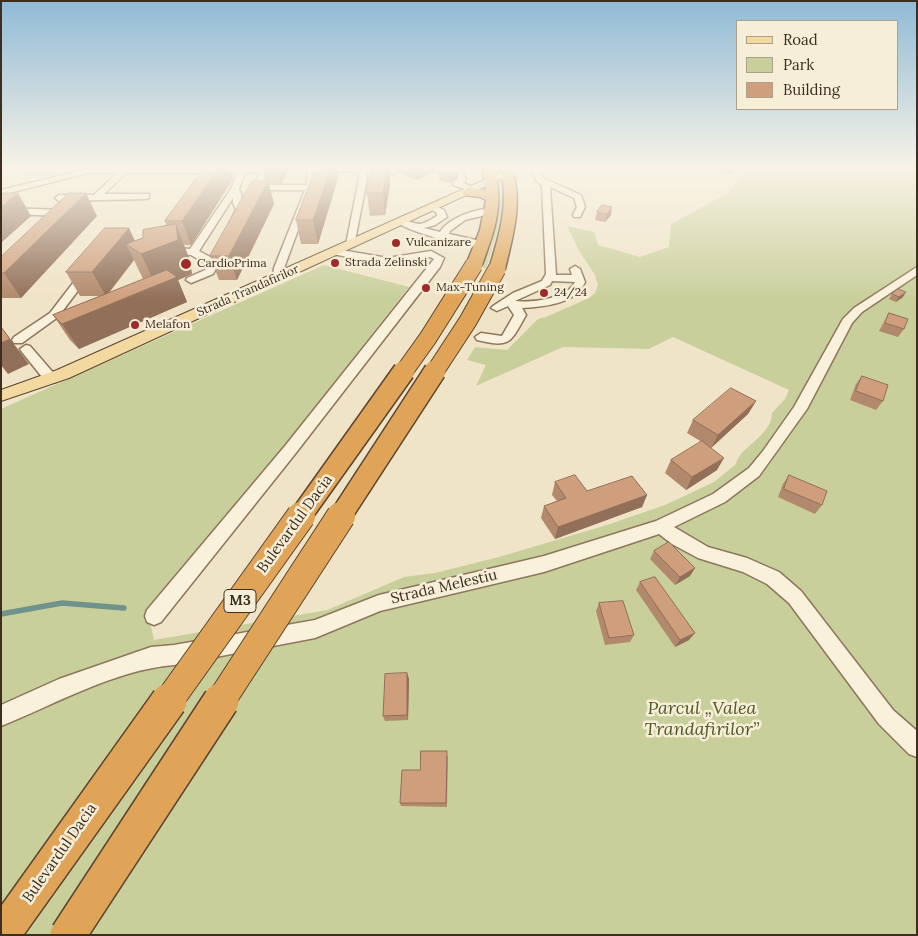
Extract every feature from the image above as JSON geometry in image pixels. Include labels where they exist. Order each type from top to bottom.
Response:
[{"type":"highway","name":"Bulevardul Dacia","points":[[68,935],[468,321],[484,259],[491,212]]},
{"type":"highway","name":"Bulevardul Dacia","points":[[2,935],[484,259],[506,237],[510,212]]},
{"type":"main road","name":"Strada Trandafirilor","points":[[1,396],[51,379],[425,212]]},
{"type":"street","points":[[192,252],[220,212]]},
{"type":"street","points":[[229,233],[239,212]]},
{"type":"street","points":[[278,278],[279,268],[300,212]]},
{"type":"street","points":[[351,244],[355,235],[358,212]]},
{"type":"street","points":[[415,228],[432,223],[442,216],[440,212]]},
{"type":"street","points":[[444,237],[446,228],[454,222],[477,212]]},
{"type":"street","points":[[512,303],[517,295],[546,283],[549,278],[552,266],[548,212]]},
{"type":"street","points":[[3,213],[68,213]]},
{"type":"street","points":[[402,222],[444,237],[484,259]]},
{"type":"street","points":[[191,280],[209,272],[222,249]]},
{"type":"street","points":[[161,250],[192,252],[214,264]]},
{"type":"street","points":[[154,616],[296,442],[436,265],[439,258],[431,254],[388,261],[335,252]]},
{"type":"street","points":[[51,379],[22,344],[54,314],[93,264]]},
{"type":"street","name":"Strada Melestiu","points":[[1,716],[59,688],[151,657],[174,655],[315,629],[379,603],[544,564],[661,526],[719,498],[754,472],[800,409],[847,321],[858,310],[917,270]]},
{"type":"street","points":[[497,308],[512,303],[546,304],[579,287],[577,273],[549,278]]},
{"type":"street","points":[[481,337],[503,340],[507,338],[520,315],[512,303]]},
{"type":"street","points":[[661,526],[678,539],[704,553],[747,566],[773,578],[795,597],[886,717],[917,746]]},
{"type":"green space","points":[[498,212],[501,212],[486,269],[483,268],[492,244]]},
{"type":"green space","name":"Parcul „Valea Trandafirilor”","points":[[694,212],[917,212],[917,935],[1,935],[1,409],[324,265],[409,287],[149,618],[154,640],[327,610],[404,577],[435,573],[499,557],[607,525],[665,505],[714,482],[736,464],[743,452],[767,428],[771,421],[772,413],[785,399],[789,390],[673,337],[649,349],[563,347],[476,386],[486,365],[467,360],[475,347],[507,350],[538,319],[589,298],[595,293],[598,285],[595,275],[579,251],[567,226],[594,232],[598,245],[640,257],[669,247],[671,224]]},
{"type":"building","points":[[49,212],[67,212],[4,273],[1,273],[1,257]]},
{"type":"building","points":[[172,212],[189,212],[182,221],[165,221]]},
{"type":"building","points":[[235,212],[252,212],[229,256],[210,256]]},
{"type":"building","points":[[299,212],[316,212],[313,220],[296,220]]},
{"type":"building","points":[[176,224],[178,240],[141,254],[126,244],[143,238],[143,230]]},
{"type":"building","points":[[105,228],[129,228],[92,272],[66,272]]},
{"type":"building","points":[[167,270],[177,277],[62,324],[53,315]]},
{"type":"building","points":[[898,289],[906,292],[899,297],[892,294]]},
{"type":"building","points":[[889,313],[908,319],[904,329],[885,323]]},
{"type":"building","points":[[1,327],[10,339],[1,343]]},
{"type":"building","points":[[862,376],[888,385],[883,401],[856,391]]},
{"type":"building","points":[[731,388],[756,401],[718,435],[693,420]]},
{"type":"building","points":[[702,441],[724,458],[692,477],[671,460]]},
{"type":"building","points":[[575,475],[587,491],[632,476],[647,495],[558,527],[544,506],[566,498],[555,482]]},
{"type":"building","points":[[789,475],[827,491],[822,505],[784,489]]},
{"type":"building","points":[[669,542],[695,568],[680,577],[654,551]]},
{"type":"building","points":[[655,577],[695,633],[680,640],[640,582]]},
{"type":"building","points":[[623,601],[634,635],[609,638],[599,603]]},
{"type":"building","points":[[407,673],[407,715],[383,716],[385,674]]},
{"type":"building","points":[[421,751],[447,751],[446,803],[400,803],[402,770],[420,770]]},
{"type":"waterway","points":[[1,614],[62,603],[124,608]]},
{"type":"place","name":"Vulcanizare","points":[[396,243]]},
{"type":"place","name":"Strada Zelinski","points":[[335,263]]},
{"type":"place","name":"CardioPrima","points":[[186,264]]},
{"type":"place","name":"Max-Tuning","points":[[426,288]]},
{"type":"place","name":"24/24","points":[[544,293]]},
{"type":"place","name":"Melafon","points":[[135,325]]}]
